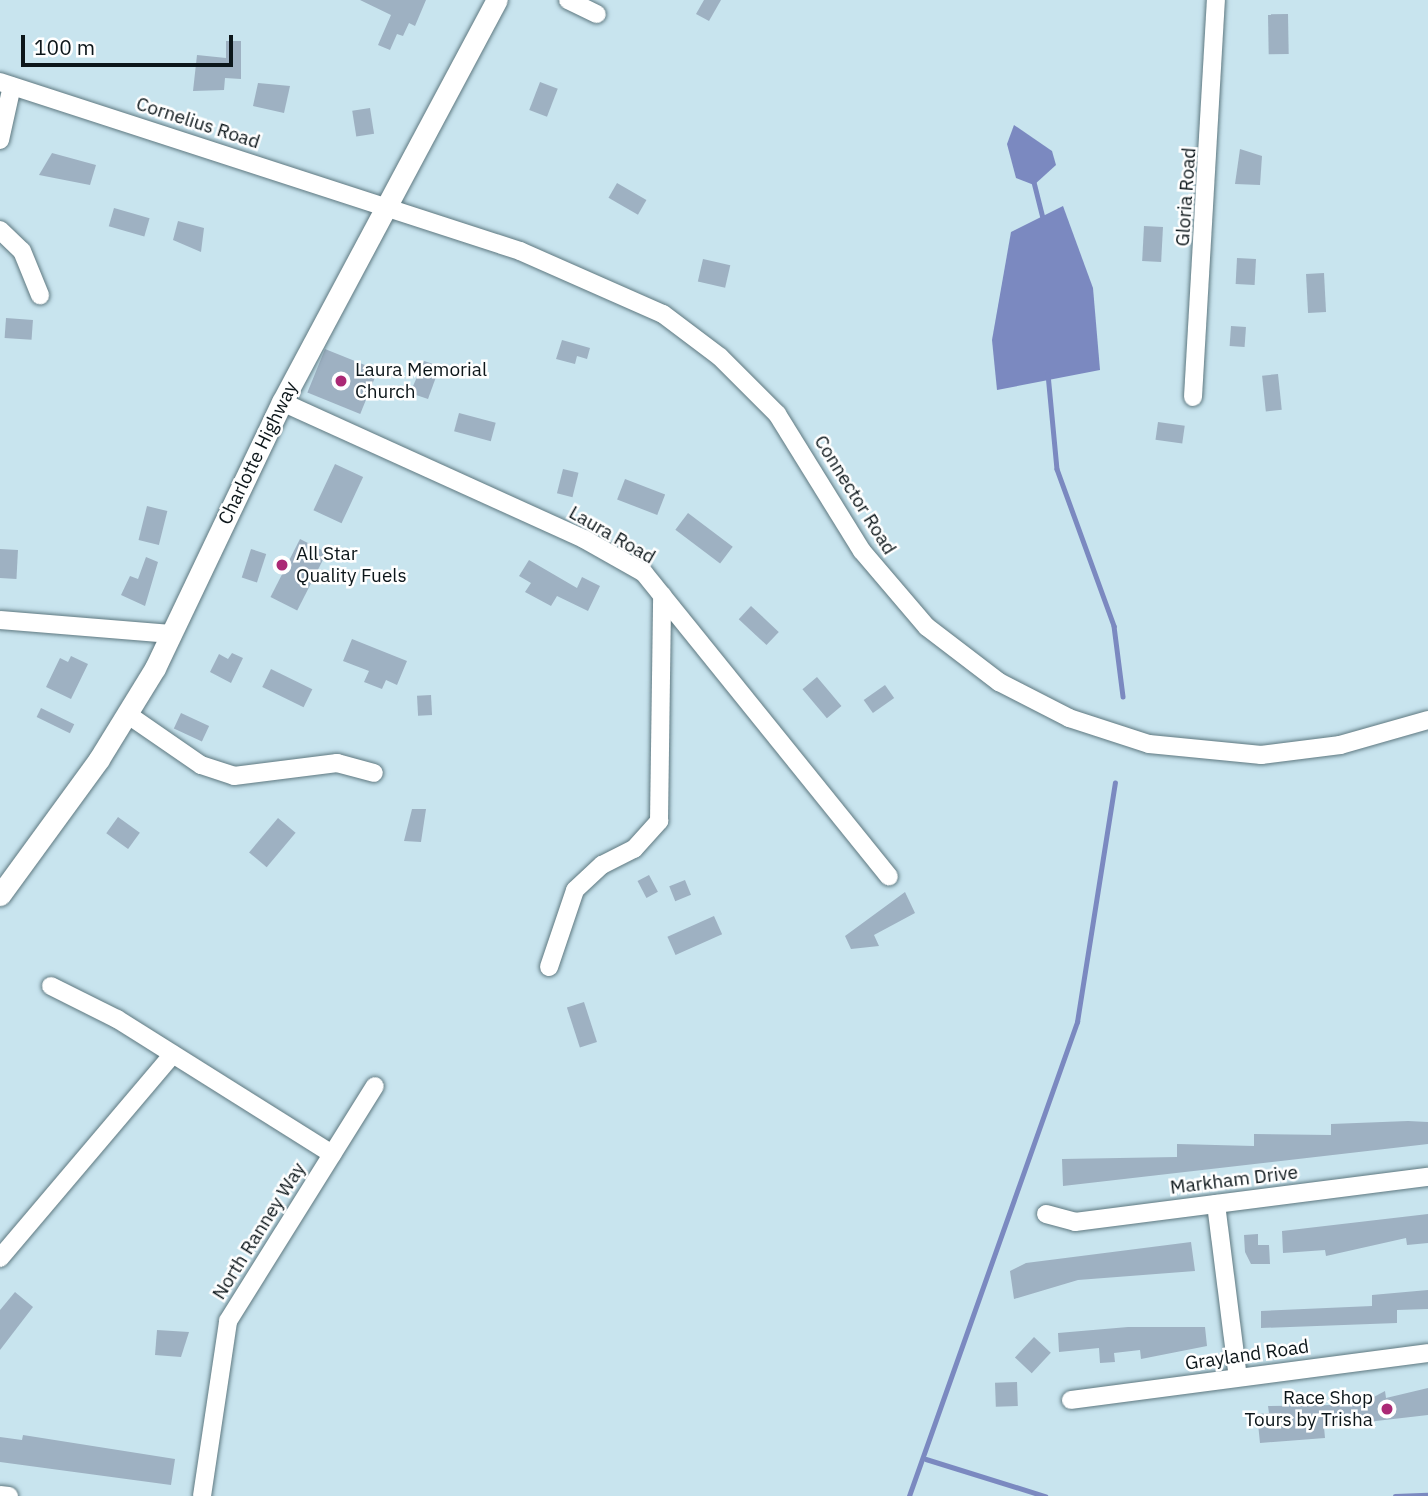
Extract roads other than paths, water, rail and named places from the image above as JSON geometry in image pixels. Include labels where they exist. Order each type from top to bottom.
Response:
[{"type":"main road","name":"Charlotte Highway","points":[[0,895],[127,714],[171,634],[282,402],[383,206],[497,0]]},
{"type":"street","points":[[568,0],[597,14]]},
{"type":"street","name":"Gloria Road","points":[[1193,397],[1216,0]]},
{"type":"street","name":"Cornelius Road","points":[[6,84],[383,206]]},
{"type":"street","points":[[0,140],[6,84]]},
{"type":"street","name":"Connector Road","points":[[383,206],[574,271],[690,332],[777,414],[889,587],[965,658],[1034,702],[1149,744],[1248,755],[1340,745],[1428,720]]},
{"type":"street","points":[[0,230],[22,251],[40,295]]},
{"type":"street","name":"Laura Road","points":[[282,402],[584,539],[644,573],[889,877]]},
{"type":"street","points":[[550,967],[575,890],[602,865],[634,849],[659,821],[662,596]]},
{"type":"street","points":[[0,620],[171,634]]},
{"type":"street","points":[[127,714],[201,765],[234,776],[337,763],[374,773]]},
{"type":"street","points":[[51,986],[173,1054],[332,1154]]},
{"type":"street","points":[[0,1258],[173,1054]]},
{"type":"street","name":"North Ranney Way","points":[[202,1496],[228,1321],[376,1086]]},
{"type":"street","name":"Markham Drive","points":[[1046,1214],[1075,1222],[1428,1177]]},
{"type":"street","points":[[1216,1203],[1238,1377]]},
{"type":"street","name":"Grayland Road","points":[[1071,1399],[1428,1353]]},
{"type":"street","points":[[0,1495],[9,1496]]},
{"type":"water","points":[[1014,125],[1052,151],[1056,165],[1034,185],[1016,178],[1007,144]]},
{"type":"water","points":[[1063,206],[1093,288],[1100,370],[997,390],[992,340],[1011,232]]},
{"type":"waterway","points":[[1034,182],[1043,217]]},
{"type":"waterway","points":[[1048,374],[1057,469],[1114,626],[1123,696]]},
{"type":"waterway","points":[[909,1496],[1077,1022],[1115,783]]},
{"type":"waterway","points":[[926,1459],[1045,1496]]},
{"type":"waterway","points":[[1395,1496],[1428,1495]]},
{"type":"place","name":"Laura Memorial Church","points":[[341,381]]},
{"type":"place","name":"All Star Quality Fuels","points":[[282,565]]},
{"type":"place","name":"Race Shop Tours by Trisha","points":[[1387,1409]]}]
